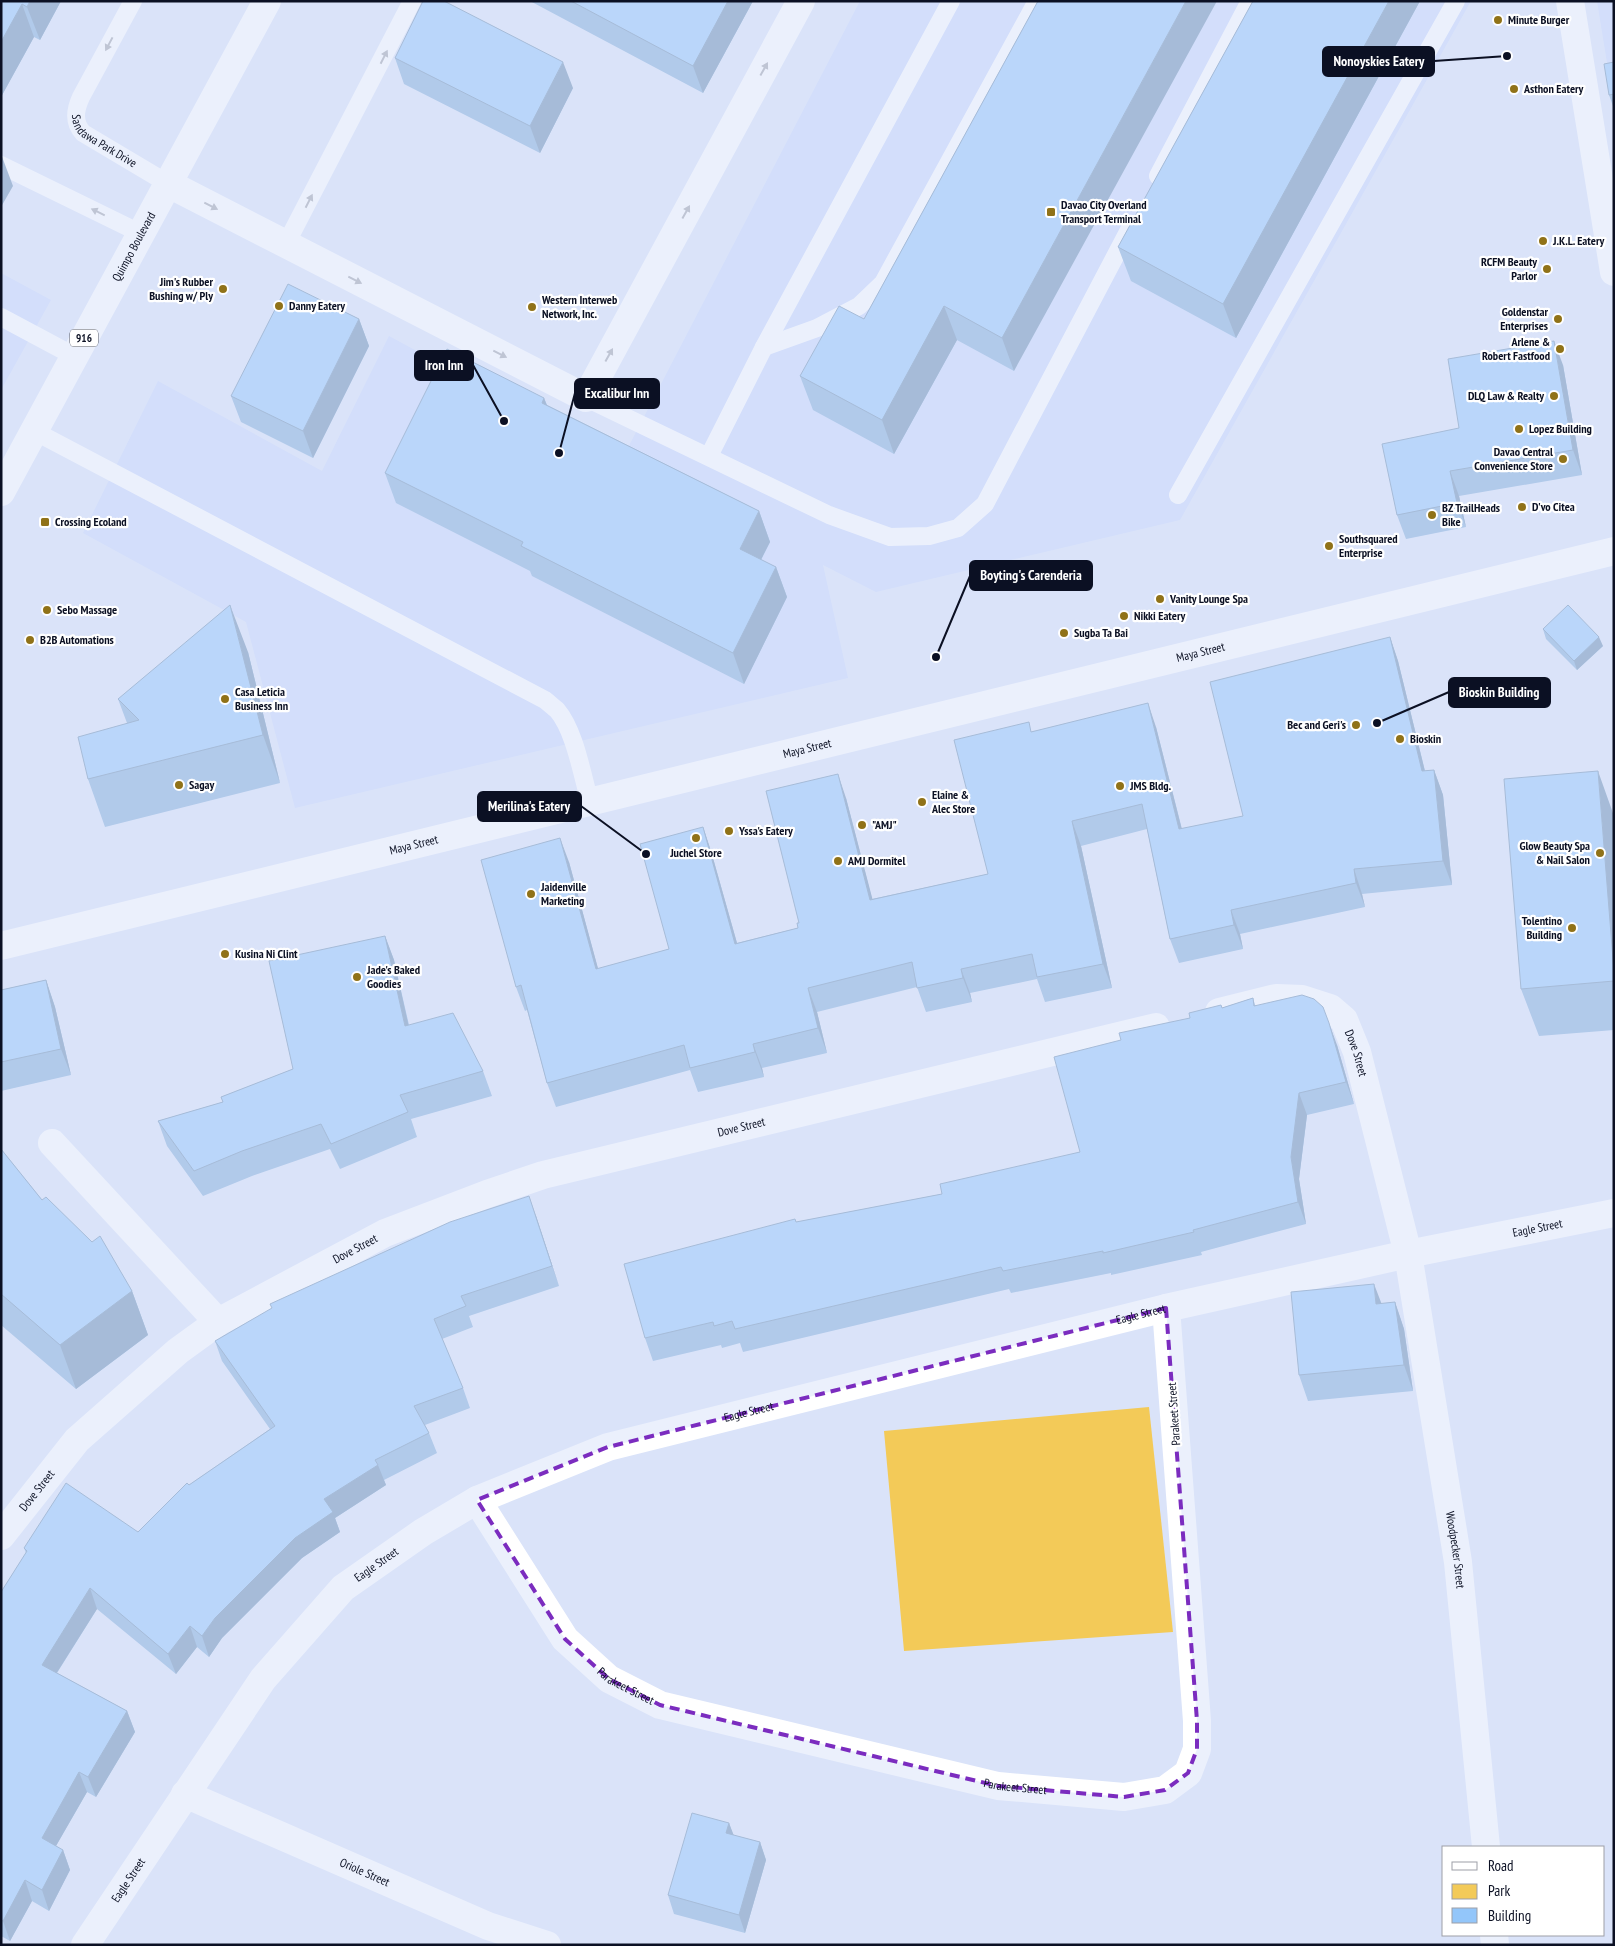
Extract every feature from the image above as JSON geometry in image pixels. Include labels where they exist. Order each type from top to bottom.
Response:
[{"type":"street","name":"Quimpo Boulevard","points":[[1,492],[8,462],[34,431],[267,1]]},
{"type":"street","points":[[167,183],[586,398],[801,1]]},
{"type":"street","points":[[1570,1],[1614,272]]},
{"type":"street","name":"Maya Street","points":[[1,946],[1614,551]]},
{"type":"street","name":"Dove Street","points":[[1,1536],[77,1440],[178,1351],[218,1322],[385,1233],[543,1175],[1276,998],[1302,999],[1330,1008],[1344,1020],[1357,1052],[1408,1254]]},
{"type":"street","points":[[52,1143],[218,1322]]},
{"type":"street","name":"Eagle Street","points":[[85,1945],[263,1679],[343,1588],[423,1532],[477,1500],[608,1447],[1166,1308],[1408,1254],[1614,1213]]},
{"type":"street","name":"Woodpecker Street","points":[[1408,1254],[1458,1562],[1486,1846]]},
{"type":"street","name":"Parakeet Street","points":[[477,1500],[565,1639],[609,1679],[660,1706],[998,1786],[1124,1797],[1165,1790],[1188,1773],[1197,1749],[1197,1721],[1166,1308]]},
{"type":"street","name":"Oriole Street","points":[[185,1794],[488,1926],[547,1945]]},
{"type":"lane","name":"Sandawa Park Drive","points":[[133,1],[81,97],[75,118],[78,127],[83,133],[167,183]]},
{"type":"lane","points":[[286,244],[412,1]]},
{"type":"lane","points":[[709,456],[764,347],[951,1]]},
{"type":"lane","points":[[764,347],[817,328],[859,306],[883,283],[1037,1]]},
{"type":"lane","points":[[1152,187],[1250,1]]},
{"type":"lane","points":[[1178,495],[1456,1]]},
{"type":"lane","points":[[1,165],[142,234]]},
{"type":"lane","points":[[586,398],[829,515],[890,537],[929,536],[958,528],[985,504],[1138,214]]},
{"type":"lane","points":[[1,317],[74,356]]},
{"type":"lane","points":[[34,431],[545,700],[558,711],[565,724],[590,802]]},
{"type":"highlighted area","points":[[1166,1308],[1197,1721],[1197,1749],[1188,1773],[1165,1790],[1124,1797],[998,1786],[660,1705],[609,1679],[565,1639],[477,1500],[608,1447]]},
{"type":"shaded area","name":"Davao City Overland Transport Terminal","points":[[860,1],[1471,1],[1180,520],[876,592],[823,565],[848,678],[295,808],[246,622],[83,533],[158,381],[322,471],[389,336],[621,461]]},
{"type":"shaded area","points":[[1597,1],[1614,1],[1614,106]]},
{"type":"shaded area","points":[[1,273],[51,300],[1,390]]},
{"type":"green space","points":[[1149,1407],[1173,1632],[904,1651],[884,1431]]},
{"type":"building","points":[[1,1],[30,1],[27,7],[22,4],[1,42]]},
{"type":"building","points":[[423,1],[444,1],[563,62],[530,126],[395,58]]},
{"type":"building","points":[[571,1],[728,1],[693,66]]},
{"type":"building","points":[[1038,1],[1186,1],[1002,338],[944,306],[882,420],[800,376],[839,306],[864,319]]},
{"type":"building","points":[[1253,1],[1389,1],[1223,304],[1118,247]]},
{"type":"building","points":[[1614,62],[1614,94],[1609,95],[1604,64]]},
{"type":"building","points":[[288,284],[359,319],[303,431],[231,396]]},
{"type":"building","points":[[1554,341],[1573,450],[1450,471],[1457,503],[1397,515],[1382,444],[1459,428],[1448,359]]},
{"type":"building","points":[[447,349],[544,398],[542,403],[759,511],[740,549],[776,567],[733,653],[521,546],[523,542],[385,473]]},
{"type":"building","points":[[230,605],[263,735],[88,779],[78,737],[139,720],[118,699]]},
{"type":"building","points":[[1568,605],[1599,637],[1574,661],[1543,629]]},
{"type":"building","points":[[1390,637],[1422,771],[1434,770],[1443,861],[1354,869],[1356,883],[1231,910],[1234,925],[1170,939],[1142,804],[1072,821],[1103,964],[1037,977],[1032,954],[961,969],[963,978],[917,988],[912,962],[808,988],[818,1028],[753,1044],[755,1052],[690,1068],[684,1045],[547,1083],[521,985],[516,987],[481,860],[560,838],[596,969],[669,949],[640,844],[703,827],[735,944],[798,928],[797,923],[799,923],[766,791],[838,774],[870,900],[988,874],[954,740],[1029,722],[1031,732],[1148,703],[1179,829],[1243,816],[1210,682]]},
{"type":"building","name":"Tolentino Building","points":[[1598,771],[1614,981],[1521,989],[1504,779]]},
{"type":"building","points":[[385,936],[405,1026],[453,1013],[483,1071],[400,1095],[408,1112],[331,1144],[321,1124],[242,1151],[194,1171],[158,1121],[223,1102],[221,1097],[293,1069],[269,961]]},
{"type":"building","points":[[46,980],[61,1049],[1,1062],[1,990]]},
{"type":"building","points":[[1302,995],[1314,999],[1323,1007],[1346,1082],[1299,1093],[1291,1157],[1298,1202],[1193,1230],[1194,1232],[1103,1253],[1103,1251],[1003,1271],[1001,1267],[735,1329],[732,1321],[714,1326],[713,1322],[645,1338],[624,1264],[795,1219],[796,1222],[942,1194],[940,1184],[1080,1152],[1054,1057],[1121,1040],[1119,1033],[1190,1018],[1189,1013],[1221,1005],[1222,1008],[1253,998],[1254,1006]]},
{"type":"building","points":[[1,1149],[42,1200],[46,1197],[92,1242],[100,1236],[132,1291],[60,1345],[1,1294]]},
{"type":"building","points":[[529,1196],[552,1266],[461,1296],[466,1306],[434,1319],[463,1388],[414,1406],[429,1433],[375,1460],[378,1465],[324,1499],[333,1512],[295,1538],[215,1618],[202,1636],[190,1626],[168,1654],[90,1588],[42,1665],[127,1711],[88,1777],[79,1772],[42,1838],[63,1850],[42,1890],[25,1880],[3,1921],[1,1920],[1,1592],[27,1551],[24,1548],[66,1483],[138,1532],[187,1483],[189,1485],[275,1426],[215,1341],[272,1308],[270,1304],[450,1222]]},
{"type":"building","points":[[1374,1284],[1376,1304],[1395,1302],[1404,1365],[1299,1375],[1291,1292]]},
{"type":"building","points":[[692,1813],[729,1823],[726,1833],[760,1842],[739,1915],[668,1895]]},
{"type":"place","name":"Minute Burger","points":[[1498,20]]},
{"type":"place","name":"Nonoyskies Eatery","points":[[1507,56]]},
{"type":"place","name":"Asthon Eatery","points":[[1514,89]]},
{"type":"place","name":"Davao City Overland Transport Terminal","points":[[1051,212]]},
{"type":"place","name":"J.K.L. Eatery","points":[[1543,241]]},
{"type":"place","name":"RCFM Beauty Parlor","points":[[1547,269]]},
{"type":"place","name":"Jim's Rubber Bushing w/ Ply","points":[[223,289]]},
{"type":"place","name":"Danny Eatery","points":[[279,306]]},
{"type":"place","name":"Western Interweb Network, Inc.","points":[[532,307]]},
{"type":"place","name":"Goldenstar Enterprises","points":[[1558,319]]},
{"type":"place","name":"Arlene & Robert Fastfood","points":[[1560,349]]},
{"type":"place","name":"DLQ Law & Realty","points":[[1554,396]]},
{"type":"place","name":"Iron Inn","points":[[504,421]]},
{"type":"place","name":"Lopez Building","points":[[1519,429]]},
{"type":"place","name":"Excalibur Inn","points":[[559,453]]},
{"type":"place","name":"Davao Central Convenience Store","points":[[1563,459]]},
{"type":"place","name":"D'vo Citea","points":[[1522,507]]},
{"type":"place","name":"BZ TrailHeads Bike","points":[[1432,515]]},
{"type":"place","name":"Crossing Ecoland","points":[[45,522]]},
{"type":"place","name":"Southsquared Enterprise","points":[[1329,546]]},
{"type":"place","name":"Vanity Lounge Spa","points":[[1160,599]]},
{"type":"place","name":"Sebo Massage","points":[[47,610]]},
{"type":"place","name":"Nikki Eatery","points":[[1124,616]]},
{"type":"place","name":"Sugba Ta Bai","points":[[1064,633]]},
{"type":"place","name":"B2B Automations","points":[[30,640]]},
{"type":"place","name":"Boyting's Carenderia","points":[[936,657]]},
{"type":"place","name":"Casa Leticia Business Inn","points":[[225,699]]},
{"type":"place","name":"Bioskin Building","points":[[1377,723]]},
{"type":"place","name":"Bec and Geri's","points":[[1356,725]]},
{"type":"place","name":"Bioskin","points":[[1400,739]]},
{"type":"place","name":"Sagay","points":[[179,785]]},
{"type":"place","name":"JMS Bldg.","points":[[1120,786]]},
{"type":"place","name":"Elaine & Alec Store","points":[[922,802]]},
{"type":"place","name":"\"AMJ\"","points":[[862,825]]},
{"type":"place","name":"Yssa's Eatery","points":[[729,831]]},
{"type":"place","name":"Juchel Store","points":[[696,838]]},
{"type":"place","name":"Glow Beauty Spa & Nail Salon","points":[[1600,853]]},
{"type":"place","name":"Merilina's Eatery","points":[[646,854]]},
{"type":"place","name":"AMJ Dormitel","points":[[838,861]]},
{"type":"place","name":"Jaidenville Marketing","points":[[531,894]]},
{"type":"place","name":"Tolentino Building","points":[[1572,928]]},
{"type":"place","name":"Kusina Ni Clint","points":[[225,954]]},
{"type":"place","name":"Jade's Baked Goodies","points":[[357,977]]}]
